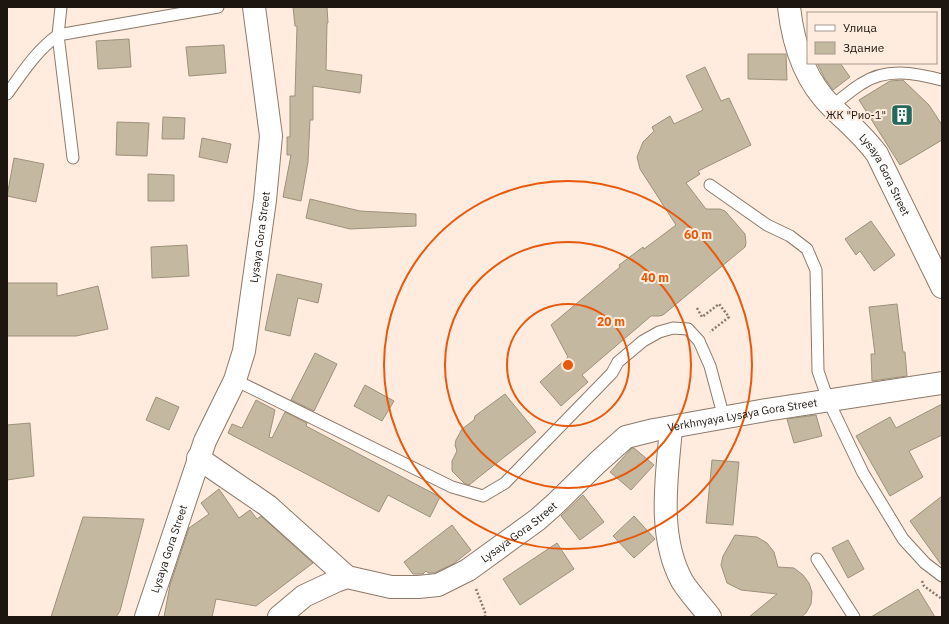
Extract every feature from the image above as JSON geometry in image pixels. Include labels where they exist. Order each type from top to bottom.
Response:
[{"type":"street","name":"Lysaya Gora Street","points":[[146,617],[198,458],[235,380],[244,351],[265,200],[271,136],[254,7]]},
{"type":"street","name":"Lysaya Gora Street","points":[[789,7],[792,28],[805,68],[811,81],[831,107],[866,139],[877,154],[942,287]]},
{"type":"street","name":"Verkhnyaya Lysaya Gora Street","points":[[710,617],[682,580],[671,550],[667,531],[666,505],[671,428],[766,410],[942,383]]},
{"type":"street","name":"Lysaya Gora Street","points":[[198,458],[268,506],[347,577],[391,587],[418,587],[438,585],[468,570],[537,520],[626,437],[671,428]]},
{"type":"street","points":[[279,617],[304,596],[336,580],[347,577]]},
{"type":"lane","points":[[61,7],[58,35],[73,158]]},
{"type":"lane","points":[[7,94],[34,57],[45,45],[58,35],[218,7]]},
{"type":"lane","points":[[831,107],[862,83],[879,76],[906,72],[942,80]]},
{"type":"lane","points":[[710,185],[767,225],[790,236],[807,249],[816,270],[818,371],[828,400],[863,473],[903,538],[925,563],[942,576]]},
{"type":"lane","points":[[235,380],[452,487],[483,496],[505,483],[612,373],[618,362],[643,341],[659,332],[673,328],[688,329],[699,341],[710,366],[724,418]]},
{"type":"lane","points":[[818,559],[854,617]]},
{"type":"path","points":[[697,308],[702,317],[719,304],[729,317],[699,341]]},
{"type":"path","points":[[468,570],[485,617]]},
{"type":"building","points":[[293,7],[327,7],[328,23],[326,70],[362,75],[360,93],[313,86],[313,120],[310,120],[308,162],[301,201],[283,197],[291,155],[287,155],[287,137],[290,137],[290,96],[295,96],[297,26],[295,26]]},
{"type":"building","points":[[129,39],[131,67],[98,69],[96,41]]},
{"type":"building","points":[[224,45],[226,73],[189,76],[186,47]]},
{"type":"building","points":[[748,54],[786,54],[787,80],[748,79]]},
{"type":"building","points":[[818,64],[841,64],[850,77],[833,90],[825,79]]},
{"type":"building","points":[[705,67],[721,101],[729,98],[751,145],[698,171],[700,174],[686,183],[706,209],[720,209],[725,211],[745,234],[745,247],[663,315],[651,316],[582,375],[588,382],[561,406],[540,382],[568,357],[551,325],[620,267],[619,265],[643,247],[644,249],[676,225],[640,169],[637,157],[643,142],[654,131],[652,127],[670,116],[674,124],[703,110],[686,76]]},
{"type":"building","name":"ЖК \"Рио-1\"","points":[[903,80],[929,105],[942,125],[942,140],[900,165],[859,100],[890,81]]},
{"type":"building","points":[[163,117],[185,118],[184,139],[162,139]]},
{"type":"building","points":[[117,122],[149,123],[147,156],[116,155]]},
{"type":"building","points":[[202,138],[231,144],[227,163],[199,157]]},
{"type":"building","points":[[14,158],[44,164],[36,202],[7,196]]},
{"type":"building","points":[[148,174],[174,175],[174,201],[148,201]]},
{"type":"building","points":[[310,199],[360,211],[416,214],[416,226],[350,229],[306,218]]},
{"type":"building","points":[[871,221],[895,255],[874,271],[860,251],[856,255],[845,239]]},
{"type":"building","points":[[187,245],[189,276],[152,278],[151,247]]},
{"type":"building","points":[[277,274],[322,284],[318,303],[298,298],[290,336],[265,330]]},
{"type":"building","points":[[7,283],[57,283],[57,296],[98,286],[108,329],[76,336],[7,336]]},
{"type":"building","points":[[897,304],[903,352],[905,352],[907,376],[872,381],[871,354],[875,354],[869,307]]},
{"type":"building","points":[[315,353],[337,364],[314,411],[291,400]]},
{"type":"building","points":[[365,385],[394,401],[382,421],[354,406]]},
{"type":"building","points":[[505,394],[536,432],[469,485],[464,483],[452,471],[452,461],[457,451],[455,445],[456,440],[462,429],[474,420],[475,416]]},
{"type":"building","points":[[156,397],[179,407],[169,430],[146,420]]},
{"type":"building","points":[[256,400],[275,410],[269,437],[272,438],[285,412],[307,423],[306,426],[440,497],[430,517],[388,495],[379,512],[228,433],[232,424],[242,428]]},
{"type":"building","points":[[942,404],[942,435],[909,451],[923,477],[890,496],[856,436],[890,417],[896,428]]},
{"type":"building","points":[[816,415],[822,436],[794,443],[787,419]]},
{"type":"building","points":[[30,423],[34,476],[7,480],[7,425]]},
{"type":"building","points":[[632,448],[634,448],[654,465],[631,490],[610,472]]},
{"type":"building","points":[[712,460],[739,462],[733,525],[706,523]]},
{"type":"building","points":[[219,489],[239,518],[250,510],[257,519],[261,516],[313,563],[256,606],[216,599],[212,617],[164,617],[170,585],[189,528],[209,514],[201,503]]},
{"type":"building","points":[[583,495],[604,522],[580,540],[561,516]]},
{"type":"building","points":[[942,496],[942,566],[910,521]]},
{"type":"building","points":[[634,516],[655,539],[634,558],[613,536]]},
{"type":"building","points":[[83,517],[144,519],[120,611],[116,617],[51,617]]},
{"type":"building","points":[[452,525],[471,550],[453,564],[434,573],[428,573],[426,571],[423,574],[413,574],[404,562]]},
{"type":"building","points":[[735,535],[757,537],[767,543],[774,552],[778,567],[794,568],[803,575],[809,583],[812,592],[811,604],[806,613],[801,617],[749,617],[777,594],[741,590],[727,583],[721,565],[723,556]]},
{"type":"building","points":[[848,540],[864,569],[848,578],[832,548]]},
{"type":"building","points":[[557,543],[574,569],[520,605],[503,579]]},
{"type":"building","points":[[918,589],[935,617],[871,617]]},
{"type":"place","name":"ЖК \"Рио-1\"","points":[[902,115]]}]
